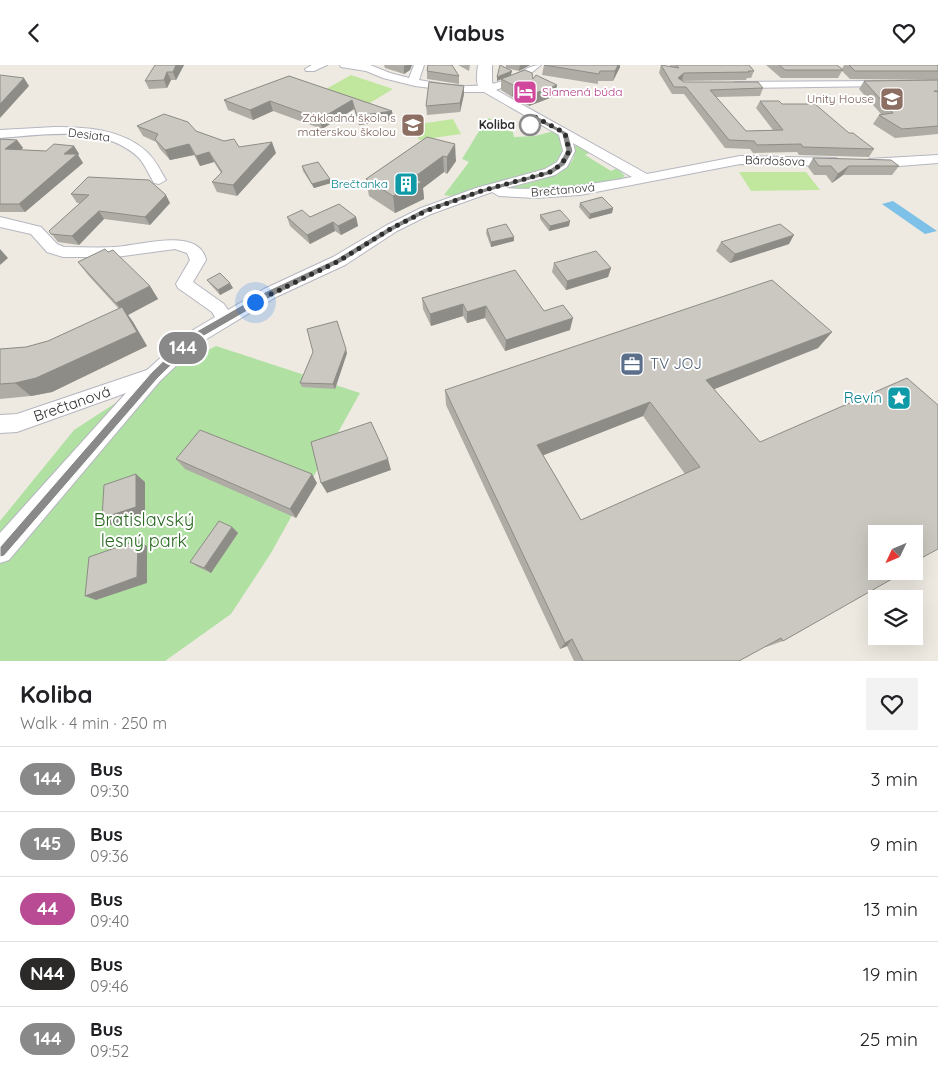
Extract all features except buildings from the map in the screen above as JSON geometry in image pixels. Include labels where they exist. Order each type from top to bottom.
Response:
[{"type":"street","points":[[310,69],[322,65]]},
{"type":"street","points":[[345,65],[364,67],[415,83],[487,89],[644,178]]},
{"type":"street","points":[[415,83],[413,81],[419,65]]},
{"type":"street","points":[[486,65],[484,82],[487,89]]},
{"type":"street","points":[[487,89],[520,77],[536,65]]},
{"type":"street","points":[[720,85],[900,84]]},
{"type":"street","name":"Desiata","points":[[0,134],[79,131],[113,137],[135,147],[143,155],[159,180]]},
{"type":"street","name":"Brečtanová","points":[[0,424],[17,423],[154,375],[194,338],[270,293],[339,261],[417,215],[481,191],[550,172],[562,164],[569,151],[565,133]]},
{"type":"street","name":"Bárdošova","points":[[644,178],[740,160],[890,163],[938,159]]},
{"type":"street","name":"Brečtanová","points":[[481,191],[535,194],[580,191],[644,178]]},
{"type":"street","points":[[0,222],[36,230],[52,248],[64,252],[116,252],[172,244],[189,247],[196,253],[198,260],[184,284],[218,308],[225,320]]},
{"type":"street","points":[[0,551],[154,375]]},
{"type":"green space","points":[[351,75],[393,89],[360,109],[317,94]]},
{"type":"green space","points":[[487,118],[491,119],[497,128],[513,132],[514,137],[535,136],[554,131],[562,142],[563,147],[560,157],[545,169],[450,196],[444,195],[469,162],[462,159]]},
{"type":"green space","points":[[453,119],[461,134],[419,140],[412,125]]},
{"type":"green space","points":[[578,145],[591,152],[585,155],[611,171],[617,168],[625,176],[614,182],[599,186],[543,191],[495,191],[537,181],[558,173],[572,161],[575,146]]},
{"type":"green space","points":[[739,172],[806,172],[820,190],[751,191]]},
{"type":"green space","name":"Bratislavský lesný park","points":[[216,346],[360,393],[271,553],[231,614],[165,661],[0,661],[0,521],[74,430],[154,378]]},
{"type":"water","points":[[893,201],[937,231],[925,234],[882,204]]},
{"type":"bus line","name":"144","points":[[0,551],[154,375],[194,338],[270,293],[339,261],[392,228],[426,211],[481,191],[550,172],[562,164],[569,151],[565,133],[533,116],[531,124],[526,128]]},
{"type":"place","name":"Slamená búda","points":[[525,92]]},
{"type":"place","name":"Unity House","points":[[892,99]]},
{"type":"place","name":"Základná škola s materskou školou","points":[[413,125]]},
{"type":"place","name":"Koliba","points":[[530,125]]},
{"type":"place","name":"Brečtanka","points":[[406,184]]},
{"type":"place","name":"TV JOJ","points":[[632,364]]},
{"type":"place","name":"Revín","points":[[899,398]]},
{"type":"route","points":[[255,302],[270,293],[339,261],[392,228],[439,205],[550,172],[562,164],[569,151],[565,133],[533,116],[530,125]]}]
